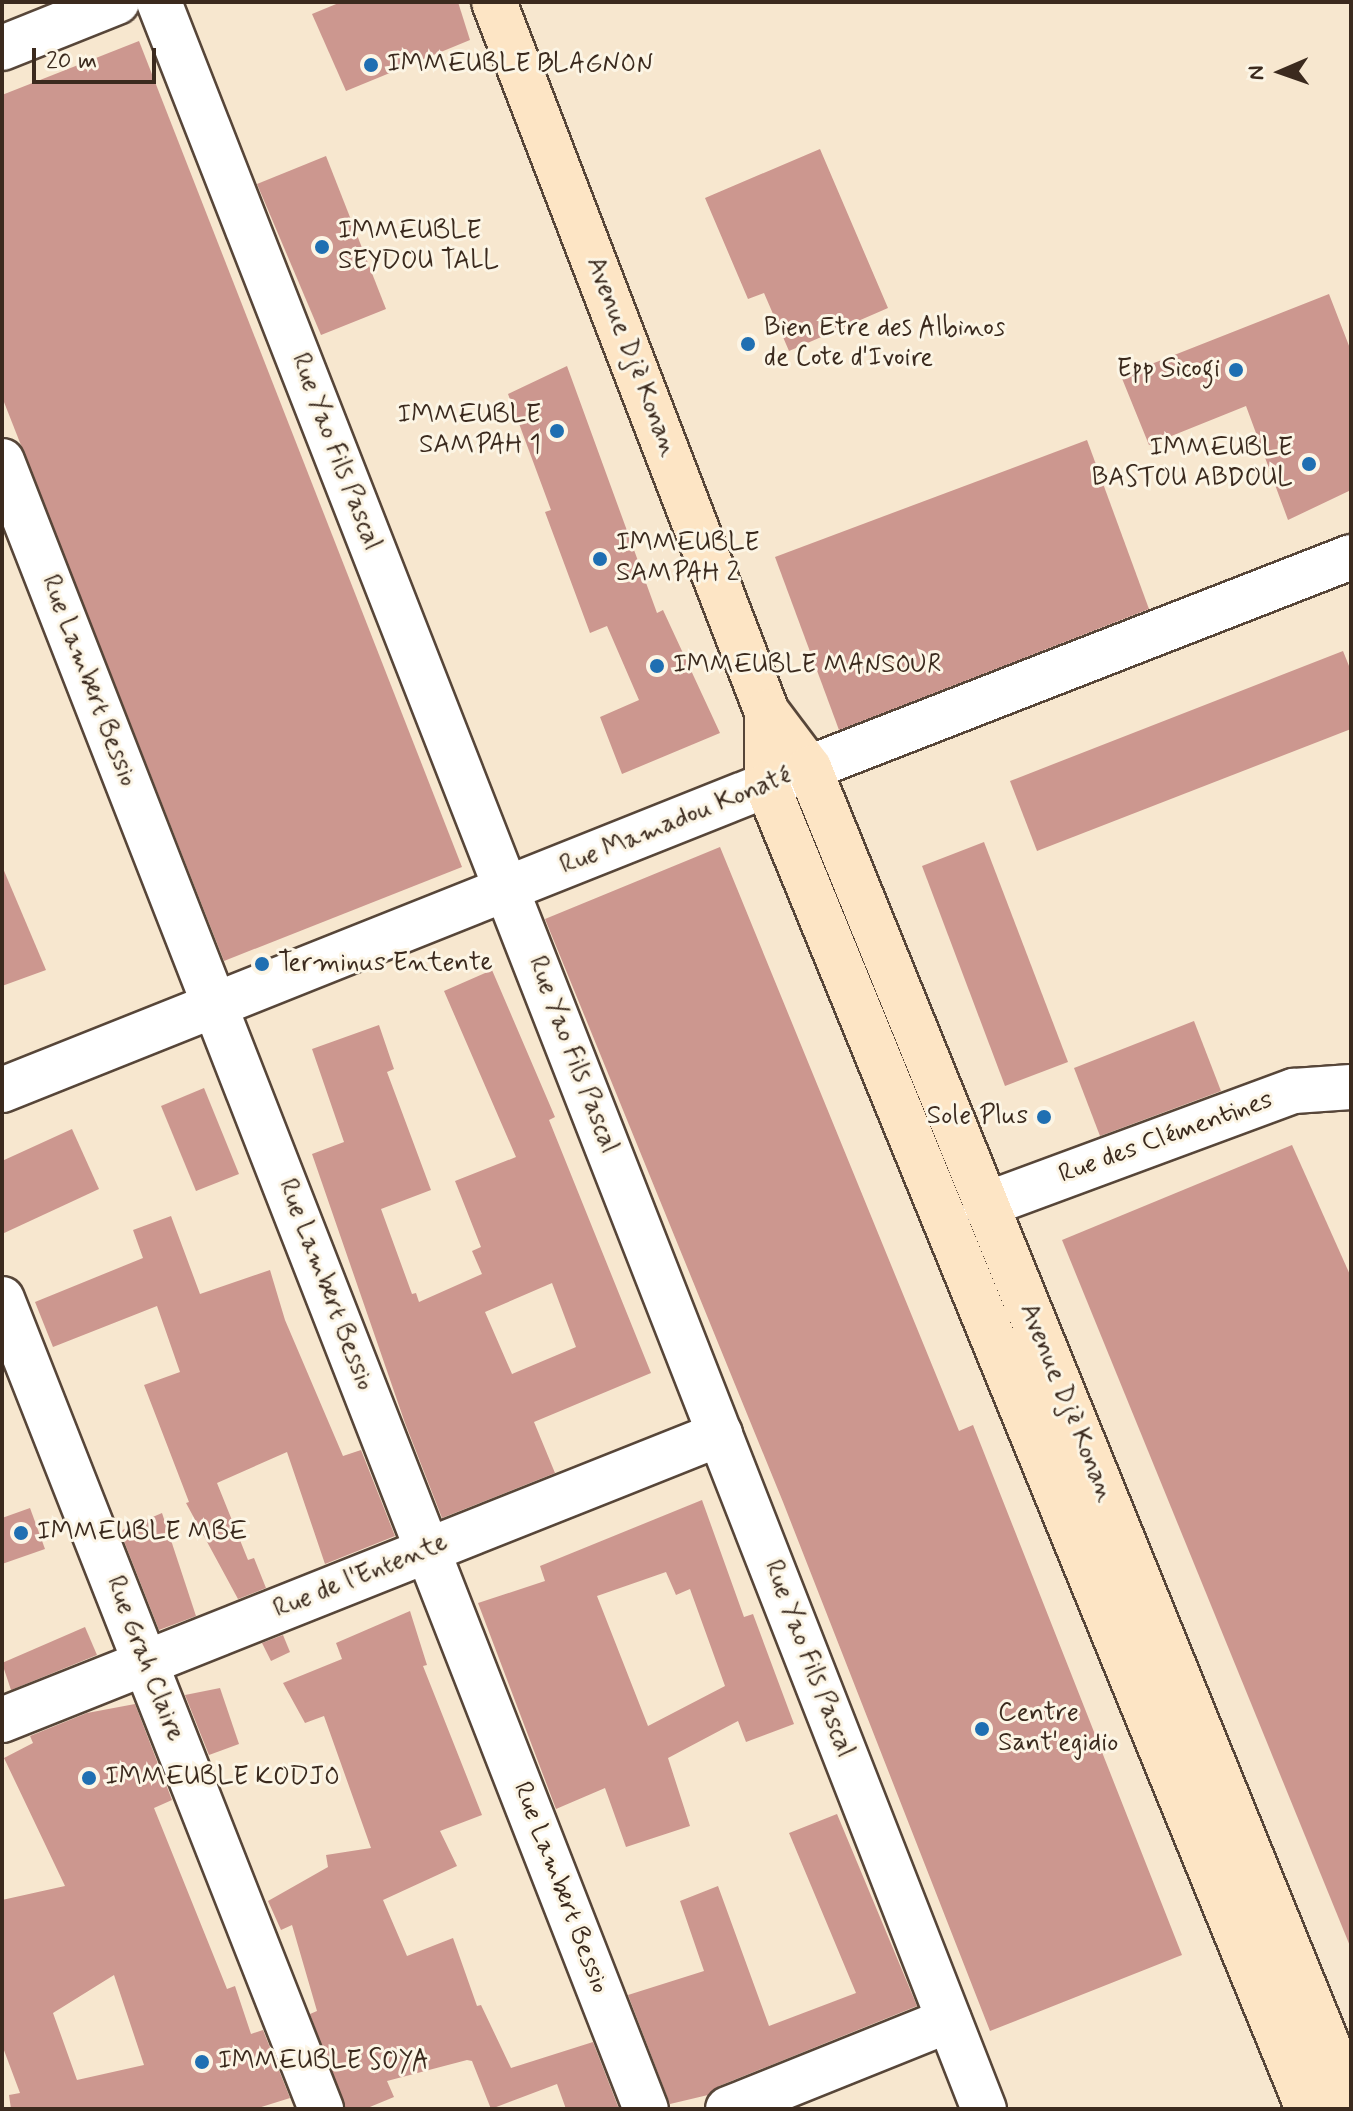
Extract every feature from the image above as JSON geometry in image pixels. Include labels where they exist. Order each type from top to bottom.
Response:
[{"type":"street","points":[[2,48],[117,2]]},
{"type":"street","name":"Rue Yao Fils Pascal","points":[[159,2],[984,2109]]},
{"type":"street","name":"Avenue Djè Konan","points":[[494,2],[767,712],[809,768],[985,1205],[1337,2028],[1351,2102]]},
{"type":"street","name":"Rue Lambert Bessio","points":[[2,461],[646,2109]]},
{"type":"street","name":"Rue Mamadou Konaté","points":[[2,1090],[809,768],[1351,557]]},
{"type":"street","name":"Avenue Djè Konan","points":[[767,712],[767,785],[1308,2109]]},
{"type":"street","name":"Rue des Clémentines","points":[[985,1205],[1294,1091],[1351,1087]]},
{"type":"street","name":"Rue Grah Claire","points":[[2,1299],[321,2109]]},
{"type":"street","name":"Rue de l'Entente","points":[[2,1720],[720,1434]]},
{"type":"street","points":[[728,2109],[949,2020]]},
{"type":"building","name":"IMMEUBLE BLAGNON","points":[[341,2],[458,2],[470,40],[346,91],[312,14]]},
{"type":"building","points":[[139,41],[462,867],[224,961],[2,397],[2,95]]},
{"type":"building","points":[[820,149],[888,308],[789,351],[764,293],[748,299],[705,198]]},
{"type":"building","name":"IMMEUBLE SEYDOU TALL","points":[[326,156],[386,309],[321,335],[257,184]]},
{"type":"building","name":"Epp Sicogi","points":[[1329,294],[1351,351],[1351,490],[1288,520],[1246,406],[1149,445],[1121,376]]},
{"type":"building","points":[[567,366],[657,613],[663,610],[720,733],[622,774],[600,717],[639,700],[607,626],[590,633],[545,512],[551,510],[508,394]]},
{"type":"building","points":[[1087,440],[1149,609],[839,730],[775,557]]},
{"type":"building","points":[[1343,651],[1351,671],[1351,729],[1037,851],[1010,781]]},
{"type":"building","points":[[984,842],[1068,1062],[1005,1086],[922,866]]},
{"type":"building","points":[[720,847],[959,1431],[973,1425],[1182,1955],[990,2031],[783,1502],[545,919]]},
{"type":"building","points":[[2,866],[46,970],[2,986]]},
{"type":"building","points":[[492,970],[555,1117],[549,1120],[651,1373],[534,1422],[555,1473],[442,1518],[405,1423],[312,1154],[344,1142],[312,1049],[379,1025],[394,1069],[387,1072],[431,1190],[381,1209],[412,1294],[416,1293],[419,1302],[482,1274],[472,1251],[481,1247],[455,1181],[516,1157],[444,991]],"holes":[[[552,1283],[576,1347],[512,1374],[485,1312]]]},
{"type":"building","points":[[1194,1021],[1221,1091],[1100,1136],[1074,1068]]},
{"type":"building","points":[[204,1088],[239,1174],[196,1191],[161,1106]]},
{"type":"building","points":[[72,1129],[99,1189],[2,1234],[2,1161]]},
{"type":"building","points":[[1292,1145],[1351,1277],[1350,1946],[1062,1240]]},
{"type":"building","points":[[171,1216],[200,1294],[270,1270],[285,1320],[343,1456],[361,1450],[395,1536],[325,1564],[287,1452],[217,1483],[248,1560],[254,1558],[266,1588],[238,1599],[186,1503],[189,1502],[144,1385],[180,1372],[157,1306],[53,1347],[35,1302],[143,1258],[133,1230]]},
{"type":"building","points":[[702,1500],[744,1617],[753,1614],[794,1724],[746,1742],[738,1721],[668,1758],[690,1826],[626,1847],[605,1788],[556,1809],[478,1603],[545,1581],[540,1566]],"holes":[[[666,1572],[676,1595],[690,1589],[725,1686],[648,1726],[597,1596]]]},
{"type":"building","name":"IMMEUBLE MBE","points":[[30,1508],[45,1549],[2,1564],[2,1518]]},
{"type":"building","points":[[162,1513],[196,1616],[159,1630],[120,1531]]},
{"type":"building","points":[[410,1611],[427,1665],[423,1666],[482,1815],[440,1831],[457,1866],[383,1900],[407,1956],[453,1938],[477,2006],[481,2005],[511,2068],[593,2042],[619,2109],[566,2109],[557,2084],[491,2109],[472,2061],[467,2060],[387,2081],[394,2097],[365,2109],[345,2109],[310,2014],[317,2011],[292,1925],[281,1930],[268,1901],[328,1867],[326,1855],[371,1848],[324,1716],[305,1723],[283,1683],[342,1659],[336,1643]]},
{"type":"building","points":[[85,1627],[97,1655],[11,1690],[2,1663]]},
{"type":"building","points":[[283,1635],[290,1652],[271,1661],[262,1643]]},
{"type":"building","points":[[220,1688],[239,1744],[209,1755],[185,1695]]},
{"type":"building","points":[[135,1704],[172,1800],[154,1808],[227,1989],[235,1986],[251,2034],[263,2030],[290,2098],[255,2109],[11,2109],[9,2095],[20,2093],[2,2045],[2,1900],[65,1886],[4,1758],[33,1743],[30,1736],[87,1713]],"holes":[[[114,1975],[144,2065],[77,2080],[53,2013]]]},
{"type":"building","points":[[837,1814],[917,2006],[719,2086],[708,2095],[670,2104],[628,1995],[704,1971],[680,1901],[718,1886],[769,2026],[856,1993],[789,1833]]},
{"type":"place","name":"IMMEUBLE BLAGNON","points":[[371,65]]},
{"type":"place","name":"IMMEUBLE SEYDOU TALL","points":[[322,247]]},
{"type":"place","name":"Bien Etre des Albinos de Cote d'Ivoire","points":[[748,344]]},
{"type":"place","name":"Epp Sicogi","points":[[1236,370]]},
{"type":"place","name":"IMMEUBLE SAMPAH 1","points":[[557,431]]},
{"type":"place","name":"IMMEUBLE BASTOU ABDOUL","points":[[1309,464]]},
{"type":"place","name":"IMMEUBLE SAMPAH 2","points":[[600,559]]},
{"type":"place","name":"IMMEUBLE MANSOUR","points":[[657,666]]},
{"type":"place","name":"Terminus Entente","points":[[262,964]]},
{"type":"place","name":"Sole Plus","points":[[1044,1117]]},
{"type":"place","name":"IMMEUBLE MBE","points":[[21,1533]]},
{"type":"place","name":"Centre Sant'egidio","points":[[982,1729]]},
{"type":"place","name":"IMMEUBLE KODJO","points":[[89,1778]]},
{"type":"place","name":"IMMEUBLE SOYA","points":[[202,2062]]}]
